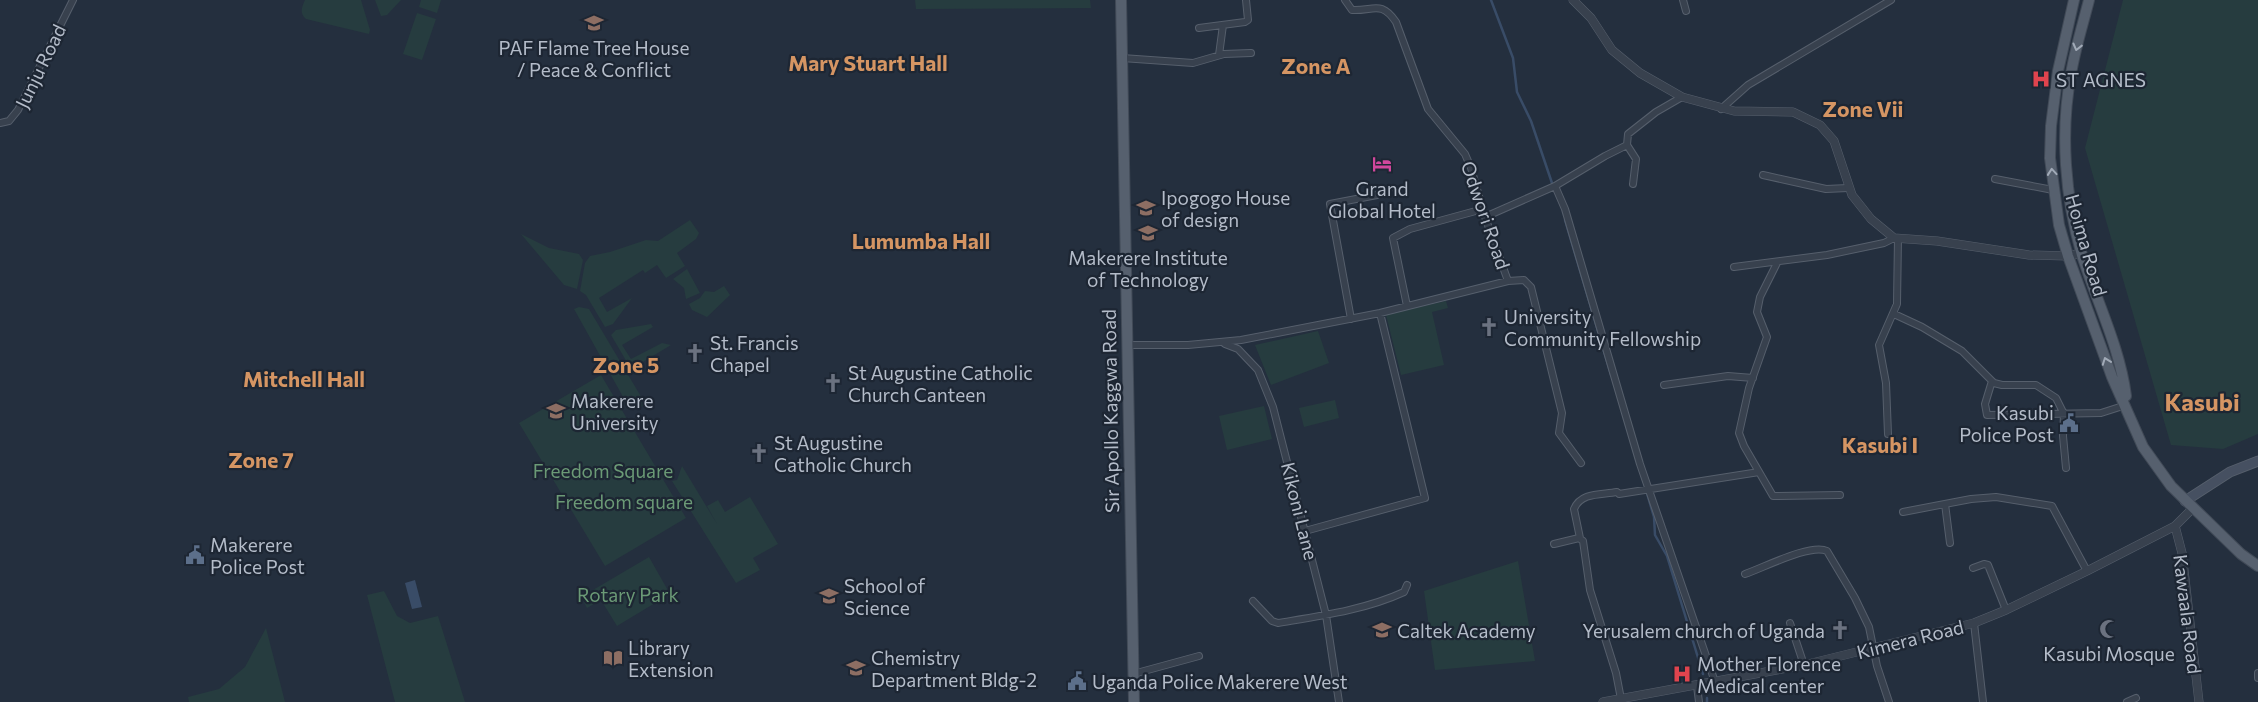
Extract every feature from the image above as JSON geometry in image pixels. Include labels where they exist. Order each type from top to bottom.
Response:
[{"type":"main road","name":"Sir Apollo Kaggwa Road","points":[[1121,0],[1134,702]]},
{"type":"main road","name":"Hoima Road","points":[[2074,0],[2058,70],[2051,126],[2050,158],[2059,225],[2068,256],[2112,377],[2127,405],[2143,447],[2171,486],[2189,505],[2241,554],[2258,566]]},
{"type":"main road","name":"Hoima Road","points":[[2089,0],[2071,74],[2066,123],[2066,156],[2072,210],[2082,253],[2123,374],[2127,405]]},
{"type":"main road","points":[[2189,505],[2230,472],[2258,460]]},
{"type":"street","name":"Junju Road","points":[[0,123],[9,121],[18,110],[73,0]]},
{"type":"street","points":[[1200,28],[1248,20],[1246,0]]},
{"type":"street","name":"Odwori Road","points":[[1345,0],[1352,10],[1378,7],[1389,11],[1396,22],[1428,109],[1443,130],[1465,154],[1508,281]]},
{"type":"street","points":[[1573,0],[1590,18],[1612,50],[1640,73],[1682,97],[1721,109],[1750,112],[1784,111],[1814,121],[1828,132],[1834,141],[1848,188],[1871,219],[1896,238]]},
{"type":"street","points":[[1683,0],[1686,11]]},
{"type":"street","points":[[1721,109],[1748,85],[1892,0]]},
{"type":"street","points":[[1219,55],[1223,25]]},
{"type":"street","points":[[1122,58],[1193,63],[1204,62],[1219,55],[1251,53]]},
{"type":"street","points":[[1633,184],[1636,159],[1627,145],[1628,134],[1656,112],[1682,97]]},
{"type":"street","points":[[1485,216],[1555,186],[1604,156],[1627,145]]},
{"type":"street","points":[[1763,175],[1826,189],[1848,188]]},
{"type":"street","points":[[1995,179],[2053,190]]},
{"type":"street","points":[[1555,186],[1566,209],[1640,464],[1650,488],[1665,540],[1715,682]]},
{"type":"street","points":[[1351,319],[1330,204],[1377,196],[1389,189]]},
{"type":"street","points":[[1407,306],[1393,238],[1410,229],[1483,209]]},
{"type":"street","points":[[1734,267],[1777,263],[1836,253],[1884,243],[1896,238],[1937,240],[2029,255],[2068,256],[2082,253]]},
{"type":"street","points":[[1888,434],[1886,384],[1879,346],[1897,304],[1896,238]]},
{"type":"street","points":[[1777,263],[1759,304],[1757,313],[1767,336],[1753,378],[1739,433],[1771,494],[1777,497],[1840,495]]},
{"type":"street","points":[[1126,345],[1221,343],[1380,313],[1520,279],[1530,284],[1562,413],[1559,433],[1581,463]]},
{"type":"street","points":[[1305,531],[1425,498],[1380,313]]},
{"type":"street","points":[[1894,314],[1922,327],[1962,351],[1992,381],[2002,385],[2036,385],[2056,398],[2064,414],[2062,436],[2066,468]]},
{"type":"street","name":"Kikoni Lane","points":[[1221,343],[1234,347],[1252,363],[1262,379],[1273,407],[1326,615],[1339,702]]},
{"type":"street","points":[[1664,385],[1728,376],[1753,378]]},
{"type":"street","points":[[1992,381],[1984,410],[1987,415],[2100,413],[2127,405]]},
{"type":"street","points":[[1621,699],[1616,673],[1592,599],[1584,543],[1580,538],[1574,508],[1582,498],[1593,494],[1617,492],[1619,494],[1759,472]]},
{"type":"street","points":[[1903,512],[1945,504],[1996,498],[2052,506],[2087,571]]},
{"type":"street","points":[[1945,504],[1950,543]]},
{"type":"street","name":"Kimera Road","points":[[1603,702],[1804,665],[1974,623],[2006,610],[2087,571],[2175,526],[2189,505]]},
{"type":"street","name":"Kawaala Road","points":[[2175,526],[2182,553],[2199,702]]},
{"type":"street","points":[[1554,544],[1580,538]]},
{"type":"street","points":[[1745,574],[1817,548],[1827,551],[1855,598],[1869,627],[1889,702]]},
{"type":"street","points":[[1973,568],[1984,564],[1988,565],[2006,610]]},
{"type":"street","points":[[1253,601],[1275,623],[1326,615],[1402,593],[1407,586]]},
{"type":"street","points":[[1790,623],[1804,665]]},
{"type":"street","points":[[1974,623],[1983,702]]},
{"type":"street","points":[[1133,674],[1199,656]]},
{"type":"street","points":[[2258,673],[2258,678]]},
{"type":"street","points":[[1697,686],[1699,702]]},
{"type":"street","points":[[2127,702],[2136,698]]},
{"type":"green space","points":[[305,0],[361,0],[370,30],[369,34],[306,19],[302,12]]},
{"type":"green space","points":[[375,0],[401,0],[387,15],[381,16]]},
{"type":"green space","points":[[421,0],[441,0],[437,13],[419,7]]},
{"type":"green space","points":[[915,0],[1090,0],[1091,8],[916,9]]},
{"type":"green space","points":[[2123,0],[2258,0],[2258,434],[2223,449],[2171,445],[2085,148]]},
{"type":"green space","points":[[417,13],[436,19],[422,60],[403,54]]},
{"type":"green space","points":[[690,220],[699,233],[696,239],[677,253],[685,266],[666,278],[657,265],[645,273],[643,270],[599,298],[607,312],[632,298],[613,324],[605,327],[586,295],[580,291],[585,263],[590,256],[610,252],[646,240],[658,241]]},
{"type":"green space","points":[[521,234],[549,248],[579,254],[583,260],[577,289],[564,285]]},
{"type":"green space","points":[[687,269],[700,293],[686,299],[684,288],[673,279]]},
{"type":"green space","points":[[724,286],[730,295],[707,317],[692,310],[689,304],[700,298],[705,291],[714,292]]},
{"type":"green space","points":[[1446,301],[1448,308],[1432,312],[1444,365],[1401,375],[1386,315]]},
{"type":"green space","points":[[579,307],[589,309],[646,405],[640,407],[627,404],[574,309]]},
{"type":"green space","points":[[651,324],[653,327],[622,345],[631,359],[662,343],[671,345],[631,369],[611,335],[616,330]]},
{"type":"green space","points":[[1318,331],[1329,363],[1271,385],[1255,345]]},
{"type":"green space","name":"Freedom Square","points":[[601,375],[686,518],[605,566],[519,423]]},
{"type":"green space","points":[[1335,400],[1339,418],[1304,427],[1299,408]]},
{"type":"green space","points":[[1264,406],[1272,439],[1227,450],[1219,416]]},
{"type":"green space","points":[[682,466],[717,524],[707,506],[718,500],[725,512],[750,497],[778,544],[753,558],[760,570],[736,583],[672,481],[677,480]]},
{"type":"green space","name":"Rotary Park","points":[[649,557],[670,594],[617,626],[601,600],[587,608],[581,597]]},
{"type":"green space","points":[[1518,561],[1535,661],[1435,670],[1424,591]]},
{"type":"green space","points":[[384,591],[397,616],[410,623],[438,616],[465,702],[395,702],[367,595]]},
{"type":"green space","points":[[266,628],[285,702],[189,702],[188,697],[219,689],[245,667]]},
{"type":"water","points":[[415,580],[422,607],[412,609],[405,583]]},
{"type":"waterway","points":[[1491,0],[1513,58],[1517,92],[1531,121],[1553,186]]},
{"type":"waterway","points":[[1565,220],[1611,375]]},
{"type":"waterway","points":[[1646,490],[1654,517],[1655,535],[1667,556],[1703,674]]},
{"type":"place","name":"PAF Flame Tree House / Peace & Conflict","points":[[594,23]]},
{"type":"place","name":"ST AGNES","points":[[2041,79]]},
{"type":"place","name":"Grand Global Hotel","points":[[1382,164]]},
{"type":"place","name":"Ipogogo House of design","points":[[1146,208]]},
{"type":"place","name":"Makerere Institute of Technology","points":[[1148,233]]},
{"type":"place","name":"University Community Fellowship","points":[[1489,327]]},
{"type":"place","name":"St. Francis Chapel","points":[[695,353]]},
{"type":"place","name":"St Augustine Catholic Church Canteen","points":[[833,383]]},
{"type":"place","name":"Makerere University","points":[[556,411]]},
{"type":"place","name":"Kasubi Police Post","points":[[2069,423]]},
{"type":"place","name":"St Augustine Catholic Church","points":[[759,453]]},
{"type":"place","name":"Makerere Police Post","points":[[195,555]]},
{"type":"place","name":"School of Science","points":[[829,596]]},
{"type":"place","name":"Kasubi Mosque","points":[[2109,629]]},
{"type":"place","name":"Caltek Academy","points":[[1382,630]]},
{"type":"place","name":"Yerusalem church of Uganda","points":[[1840,630]]},
{"type":"place","name":"Library Extension","points":[[613,658]]},
{"type":"place","name":"Chemistry Department Bldg-2","points":[[856,668]]},
{"type":"place","name":"Mother Florence Medical center","points":[[1682,674]]},
{"type":"place","name":"Uganda Police Makerere West","points":[[1077,681]]},
{"type":"district","name":"Mary Stuart Hall","points":[[868,62]]},
{"type":"district","name":"Zone A","points":[[1316,65]]},
{"type":"district","name":"Zone Vii","points":[[1863,108]]},
{"type":"district","name":"Lumumba Hall","points":[[921,240]]},
{"type":"district","name":"Zone 5","points":[[626,364]]},
{"type":"district","name":"Mitchell Hall","points":[[304,378]]},
{"type":"district","name":"Kasubi","points":[[2202,401]]},
{"type":"district","name":"Kasubi I","points":[[1880,444]]},
{"type":"district","name":"Zone 7","points":[[261,459]]},
{"type":"park label","name":"Freedom square","points":[[624,501]]}]
